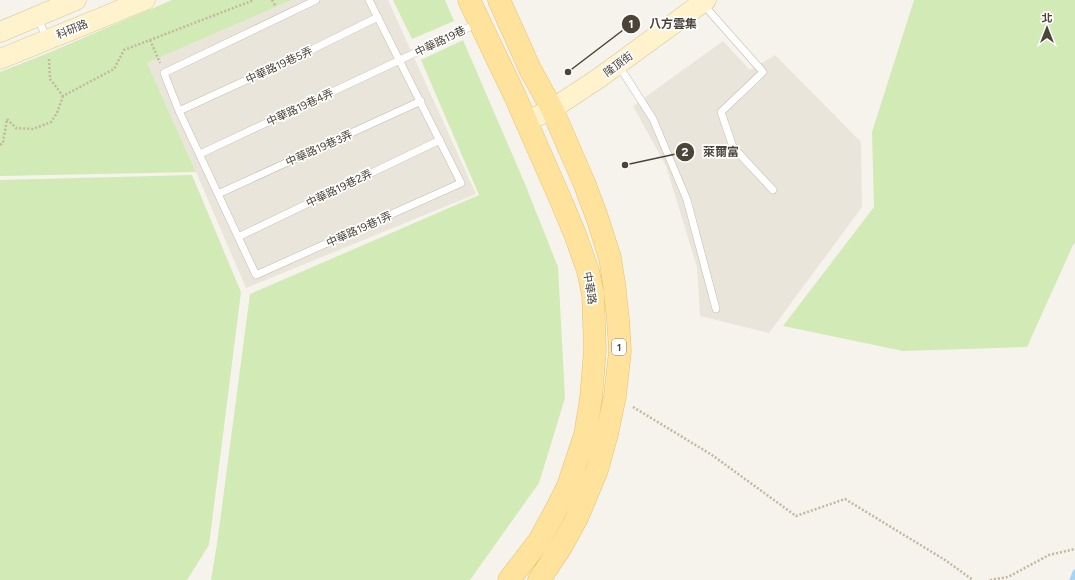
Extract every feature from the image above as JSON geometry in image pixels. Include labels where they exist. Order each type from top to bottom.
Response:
[{"type":"main road","name":"中華路","points":[[470,0],[527,121],[565,209],[588,271],[593,294],[595,350],[591,398],[584,435],[568,486],[539,541],[509,580]]},
{"type":"main road","name":"1","points":[[499,0],[530,69],[552,109],[585,184],[610,258],[618,319],[619,345],[615,396],[608,434],[597,470],[577,518],[561,547],[539,580]]},
{"type":"street","points":[[0,32],[76,0]]},
{"type":"street","name":"科研路","points":[[0,59],[48,46],[145,0]]},
{"type":"street","name":"隆頂街","points":[[527,121],[552,109],[704,2]]},
{"type":"lane","points":[[238,237],[179,110],[164,73],[316,0]]},
{"type":"lane","points":[[369,0],[440,140]]},
{"type":"lane","points":[[704,2],[763,72],[720,112],[733,147],[773,190]]},
{"type":"lane","points":[[37,16],[48,46]]},
{"type":"lane","name":"中華路19巷5弄","points":[[179,110],[301,55],[378,17]]},
{"type":"lane","name":"中華路19巷","points":[[400,60],[480,22]]},
{"type":"lane","name":"中華路19巷4弄","points":[[200,154],[400,60]]},
{"type":"lane","points":[[618,64],[653,119],[688,200],[716,309]]},
{"type":"lane","name":"中華路19巷3弄","points":[[218,194],[421,101]]},
{"type":"lane","name":"中華路19巷1弄","points":[[238,237],[256,275],[461,183],[440,140]]},
{"type":"lane","name":"中華路19巷2弄","points":[[238,237],[440,140]]},
{"type":"path","points":[[0,145],[3,143],[7,119],[16,128],[33,129],[50,122],[57,113],[63,96],[114,69],[124,50],[254,0]]},
{"type":"path","points":[[150,40],[164,73]]},
{"type":"path","points":[[48,46],[50,79],[63,96]]},
{"type":"path","points":[[615,396],[712,455],[796,516],[845,498],[945,560],[973,580]]},
{"type":"path","points":[[990,580],[1008,577],[1049,555],[1075,549]]},
{"type":"shaded area","points":[[292,0],[388,0],[476,194],[246,288],[147,63]]},
{"type":"shaded area","points":[[723,41],[750,70],[775,55],[861,142],[862,207],[769,333],[700,316],[697,267],[666,166],[633,106]]},
{"type":"green space","points":[[172,0],[292,0],[147,63],[196,172],[0,176],[0,72]]},
{"type":"green space","points":[[393,0],[445,0],[454,21],[412,39]]},
{"type":"green space","points":[[914,0],[1075,0],[1075,243],[1027,347],[903,351],[783,326],[874,207],[872,132]]},
{"type":"green space","points":[[463,40],[525,184],[558,267],[565,398],[539,483],[470,580],[211,580],[250,294],[479,195],[421,60]]},
{"type":"green space","points":[[192,175],[241,292],[209,545],[187,580],[0,580],[0,180]]},
{"type":"waterway","points":[[1072,580],[1075,572]]},
{"type":"place","name":"八方雲集","points":[[568,72]]},
{"type":"place","name":"萊爾富","points":[[625,165]]}]
